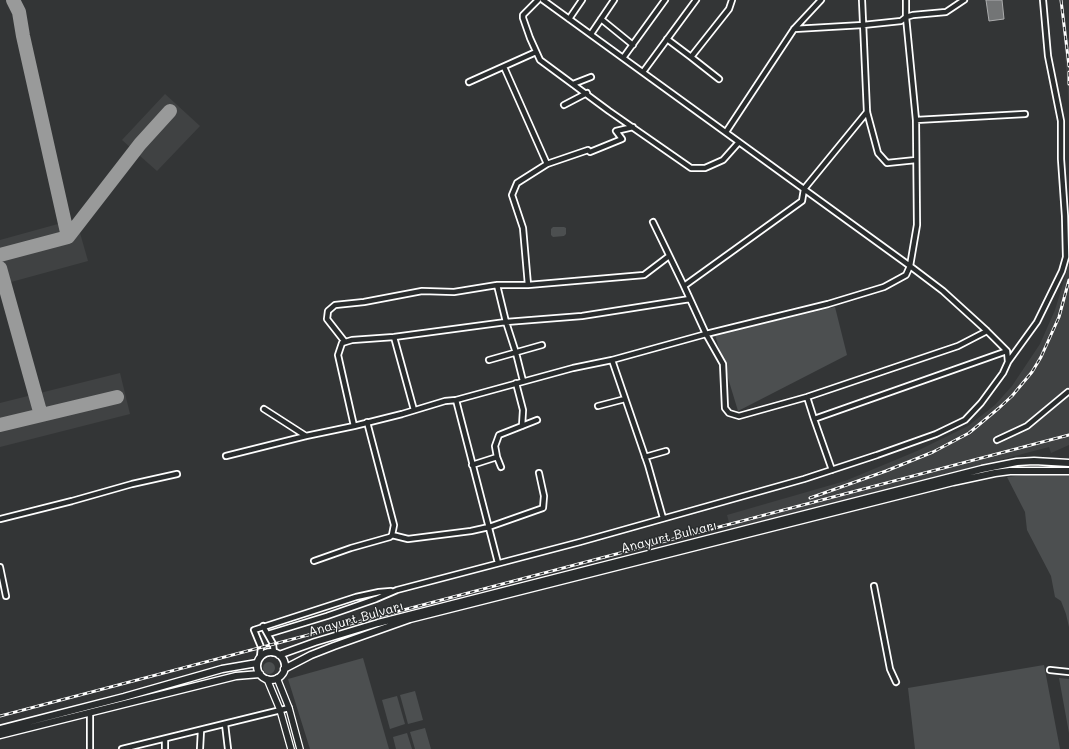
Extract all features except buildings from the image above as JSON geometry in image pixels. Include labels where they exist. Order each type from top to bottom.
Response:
[{"type":"main road","name":"Anayurt Bulvarı","points":[[276,654],[385,621],[982,469],[1017,462],[1034,461],[1069,463]]},
{"type":"main road","name":"Anayurt Bulvarı","points":[[284,669],[311,655],[410,619],[953,482],[1010,471],[1069,471]]},
{"type":"main road","points":[[265,653],[276,654],[284,662],[283,673],[273,680],[266,679],[257,669],[259,660],[265,653]]},
{"type":"main road","points":[[0,729],[259,660]]},
{"type":"main road","points":[[0,735],[236,676],[260,674]]},
{"type":"street","points":[[538,0],[524,14],[523,18],[540,60],[691,168],[705,168],[723,160],[740,142]]},
{"type":"street","points":[[543,0],[910,266],[942,291],[987,331],[1007,351],[1008,362]]},
{"type":"street","points":[[569,19],[582,0]]},
{"type":"street","points":[[591,34],[614,0]]},
{"type":"street","points":[[623,58],[665,0]]},
{"type":"street","points":[[642,72],[696,0]]},
{"type":"street","points":[[691,57],[729,9],[732,0]]},
{"type":"street","points":[[726,132],[794,29],[821,0]]},
{"type":"street","points":[[862,0],[867,112],[878,153],[887,163],[916,160]]},
{"type":"street","points":[[226,456],[402,414],[445,401],[456,400],[573,368],[612,360],[706,334],[828,304],[884,287],[906,275],[910,266],[917,225],[916,120],[906,17],[906,0]]},
{"type":"street","points":[[794,29],[901,21],[906,17],[913,15],[946,12],[964,0]]},
{"type":"street","points":[[268,634],[327,616],[397,590],[580,542],[832,470],[936,434],[965,420],[981,403],[1037,322],[1062,271],[1066,257],[1066,216],[1061,159],[1061,121],[1048,56],[1043,0]]},
{"type":"street","points":[[601,19],[633,45]]},
{"type":"street","points":[[667,39],[719,79]]},
{"type":"street","points":[[470,82],[536,52]]},
{"type":"street","points":[[504,66],[547,164]]},
{"type":"street","points":[[573,84],[591,77]]},
{"type":"street","points":[[564,105],[586,93]]},
{"type":"street","points":[[684,286],[802,201],[804,188],[867,112]]},
{"type":"street","points":[[916,120],[1025,114]]},
{"type":"street","points":[[528,285],[523,228],[512,195],[517,183],[547,164],[588,150],[590,152],[622,139],[616,131],[633,127]]},
{"type":"street","points":[[654,222],[706,334],[723,364],[724,401],[725,408],[729,413],[739,416],[807,397],[958,346],[987,331]]},
{"type":"street","points":[[345,342],[327,319],[328,311],[335,305],[364,302],[422,291],[454,292],[497,285],[528,285],[644,275],[670,256]]},
{"type":"street","points":[[497,285],[523,381]]},
{"type":"street","points":[[354,426],[338,355],[342,343],[352,340],[394,337],[506,322],[582,316],[690,299]]},
{"type":"street","points":[[394,337],[414,410]]},
{"type":"street","points":[[489,360],[542,345]]},
{"type":"street","points":[[814,419],[1007,351]]},
{"type":"street","points":[[612,360],[645,457],[663,518]]},
{"type":"street","points":[[516,383],[523,410],[522,426]]},
{"type":"street","points":[[997,440],[1027,426],[1068,392]]},
{"type":"street","points":[[807,397],[832,470]]},
{"type":"street","points":[[598,406],[626,399]]},
{"type":"street","points":[[456,400],[498,563]]},
{"type":"street","points":[[264,409],[306,436]]},
{"type":"street","points":[[501,467],[495,446],[498,435],[537,420]]},
{"type":"street","points":[[314,561],[351,548],[390,538],[392,535],[394,525],[367,422]]},
{"type":"street","points":[[645,457],[666,451]]},
{"type":"street","points":[[472,465],[497,457]]},
{"type":"street","points":[[392,535],[408,539],[471,531],[489,527],[543,508],[544,496],[539,473]]},
{"type":"street","points":[[0,517],[72,501],[132,484],[177,474]]},
{"type":"street","points":[[0,566],[6,596]]},
{"type":"street","points":[[874,586],[890,669],[896,682]]},
{"type":"street","points":[[259,660],[261,647],[254,630],[356,597],[397,590]]},
{"type":"street","points":[[263,626],[273,644],[276,654]]},
{"type":"street","points":[[1050,670],[1069,672]]},
{"type":"street","points":[[277,678],[289,708],[300,749]]},
{"type":"street","points":[[266,679],[280,710],[290,749]]},
{"type":"street","points":[[124,749],[289,708]]},
{"type":"street","points":[[90,713],[90,749]]},
{"type":"street","points":[[225,724],[228,749]]},
{"type":"street","points":[[200,730],[200,749]]},
{"type":"street","points":[[165,739],[165,749]]},
{"type":"shaded area","points":[[986,0],[1002,0],[1004,19],[989,21]]},
{"type":"shaded area","points":[[1069,40],[1069,106],[1064,41]]},
{"type":"shaded area","points":[[165,94],[200,126],[157,171],[122,140]]},
{"type":"shaded area","points":[[76,219],[88,261],[0,285],[0,240]]},
{"type":"shaded area","points":[[553,227],[566,228],[566,234],[564,236],[553,237],[551,235],[551,229]]},
{"type":"shaded area","points":[[1069,254],[1069,445],[1051,453],[1049,447],[731,530],[727,515],[845,481],[917,451],[968,426],[995,405],[1012,386],[1040,344],[1055,310],[1068,267]]},
{"type":"shaded area","points":[[835,307],[847,355],[738,411],[715,335]]},
{"type":"shaded area","points":[[120,373],[130,414],[0,447],[0,403]]},
{"type":"shaded area","points":[[1051,472],[1069,472],[1069,627],[1061,601],[1055,597],[1051,576],[1027,530],[1025,512],[1007,477]]},
{"type":"shaded area","points":[[363,658],[389,749],[310,749],[288,679]]},
{"type":"shaded area","points":[[271,662],[274,663],[274,673],[267,674],[264,673],[263,666],[264,663]]},
{"type":"shaded area","points":[[1044,665],[1060,749],[915,749],[908,688]]},
{"type":"shaded area","points":[[1059,678],[1069,679],[1069,733]]},
{"type":"shaded area","points":[[415,691],[423,720],[408,724],[400,695]]},
{"type":"shaded area","points":[[397,696],[405,724],[390,729],[382,700]]},
{"type":"shaded area","points":[[425,728],[431,749],[415,749],[410,732]]},
{"type":"shaded area","points":[[407,733],[412,749],[396,749],[393,737]]},
{"type":"taxiway","points":[[13,0],[19,12],[68,237]]},
{"type":"taxiway","points":[[0,255],[68,237],[140,144],[170,111]]},
{"type":"taxiway","points":[[0,268],[41,415]]},
{"type":"taxiway","points":[[0,425],[117,397]]},
{"type":"railway","points":[[1061,0],[1069,66]]},
{"type":"railway","points":[[1069,72],[1069,84]]},
{"type":"railway","points":[[810,498],[886,471],[933,452],[969,433],[999,408],[1012,396],[1032,372],[1041,357],[1059,317],[1069,280]]},
{"type":"railway","points":[[0,716],[1069,435]]}]
